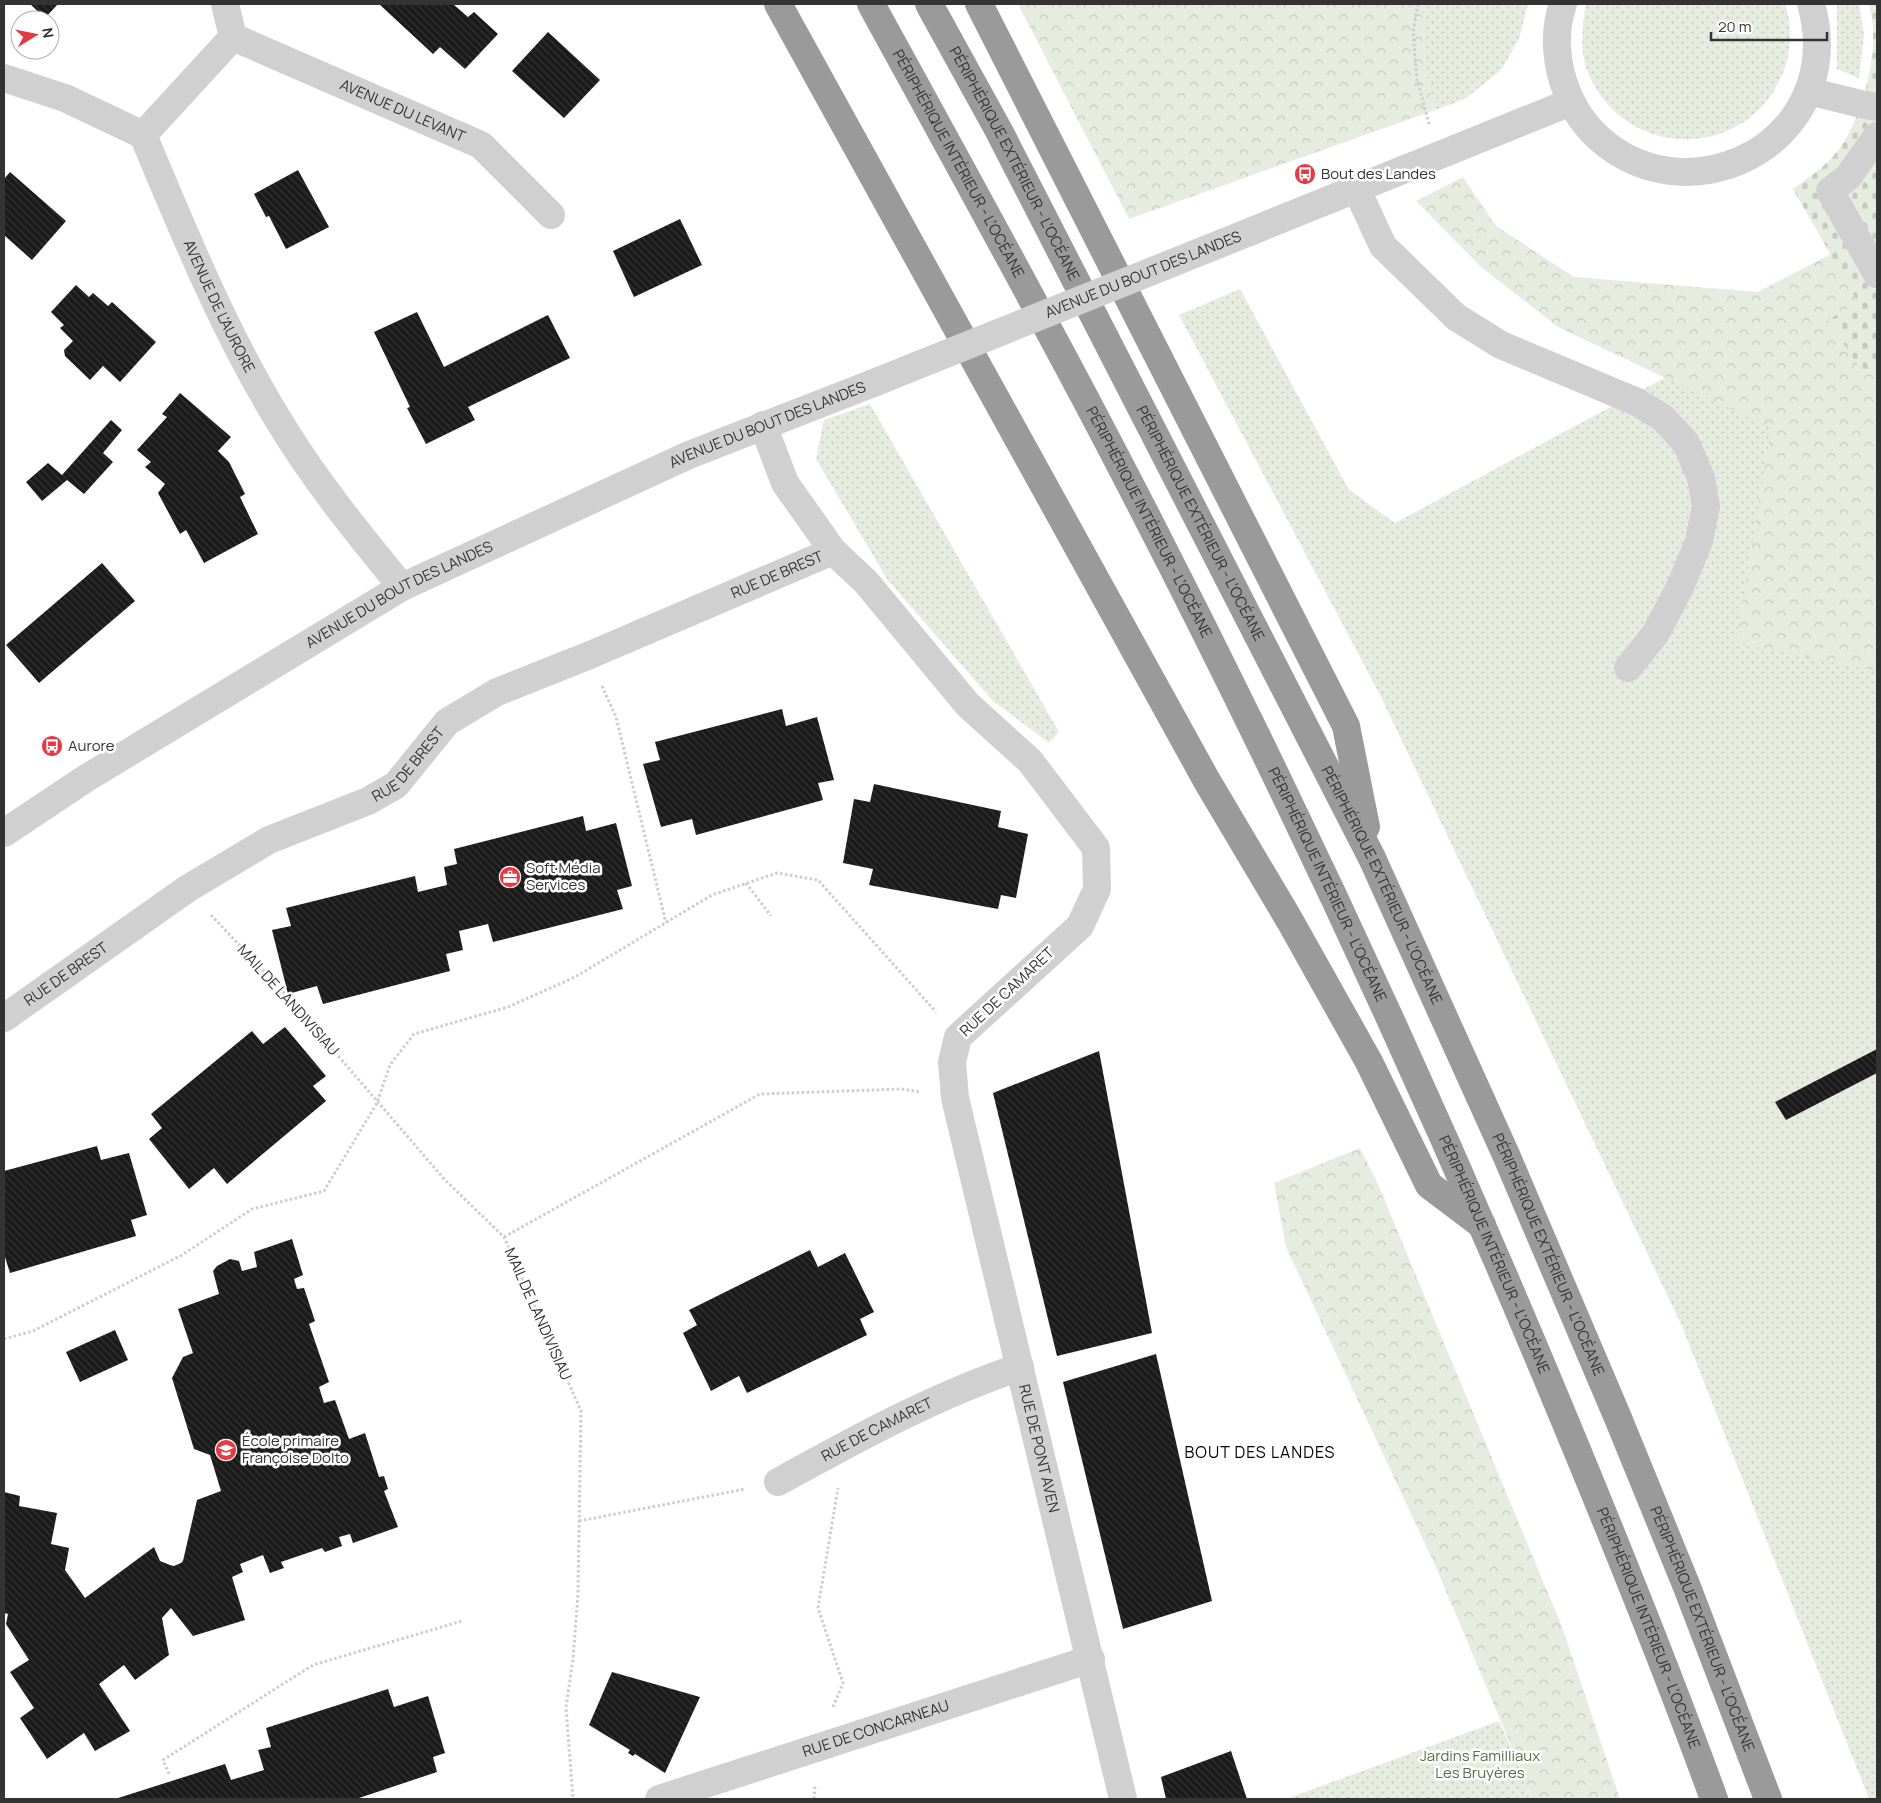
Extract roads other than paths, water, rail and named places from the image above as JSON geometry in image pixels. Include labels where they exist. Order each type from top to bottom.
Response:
[{"type":"highway","points":[[778,4],[1178,729],[1369,1062],[1429,1185],[1483,1226]]},
{"type":"highway","name":"PÉRIPHÉRIQUE INTÉRIEUR - L’OCÉANE","points":[[870,4],[1082,392],[1202,625],[1352,936],[1483,1226],[1624,1563],[1714,1799]]},
{"type":"highway","name":"PÉRIPHÉRIQUE EXTÉRIEUR - L’OCÉANE","points":[[929,4],[1004,140],[1372,858],[1507,1157],[1618,1418],[1687,1587],[1768,1799]]},
{"type":"highway","points":[[979,4],[1346,726],[1372,858]]},
{"type":"street","points":[[4,78],[65,98],[143,135],[233,37],[225,4]]},
{"type":"street","points":[[1563,4],[1557,33],[1557,56],[1562,80],[1571,102],[1582,119],[1595,134],[1627,158],[1644,166],[1683,173],[1703,172],[1741,161],[1758,151],[1788,125],[1800,109],[1815,68],[1817,46],[1816,22],[1811,4]]},
{"type":"street","name":"AVENUE DU LEVANT","points":[[233,37],[481,145],[551,215]]},
{"type":"street","points":[[1808,91],[1877,107]]},
{"type":"street","name":"AVENUE DU BOUT DES LANDES","points":[[4,833],[84,779],[402,587],[689,455],[1357,190],[1571,102]]},
{"type":"street","name":"AVENUE DE L'AURORE","points":[[143,135],[225,323],[276,416],[333,502],[402,587]]},
{"type":"street","points":[[1877,136],[1848,177],[1830,191],[1877,274]]},
{"type":"street","points":[[1357,190],[1383,246],[1456,318],[1501,345],[1637,402],[1663,418],[1686,443],[1701,478],[1706,506],[1699,541],[1680,586],[1656,633],[1628,668]]},
{"type":"street","name":"RUE DE BREST","points":[[763,425],[785,483],[833,551],[866,582],[968,705],[1030,761],[1096,848],[1097,889],[1080,926]]},
{"type":"street","name":"RUE DE BREST","points":[[4,1018],[187,889],[269,840],[368,801],[396,785],[447,722],[497,692],[590,655],[833,551]]},
{"type":"street","name":"RUE DE CAMARET","points":[[955,1098],[952,1062],[958,1037],[1080,926]]},
{"type":"street","name":"RUE DE PONT AVEN","points":[[955,1098],[1124,1799]]},
{"type":"street","name":"RUE DE CAMARET","points":[[778,1482],[845,1445],[979,1381],[1020,1367]]},
{"type":"street","name":"RUE DE CONCARNEAU","points":[[659,1799],[1091,1659]]},
{"type":"place","name":"Bout des Landes","points":[[1305,174]]},
{"type":"place","name":"Aurore","points":[[52,746]]},
{"type":"place","name":"Soft Média Services","points":[[510,877]]},
{"type":"place","name":"École primaire Françoise Dolto","points":[[226,1450]]},
{"type":"district","name":"BOUT DES LANDES","points":[[1260,1452]]},
{"type":"park label","name":"Jardins Familliaux Les Bruyères","points":[[1480,1764]]}]
